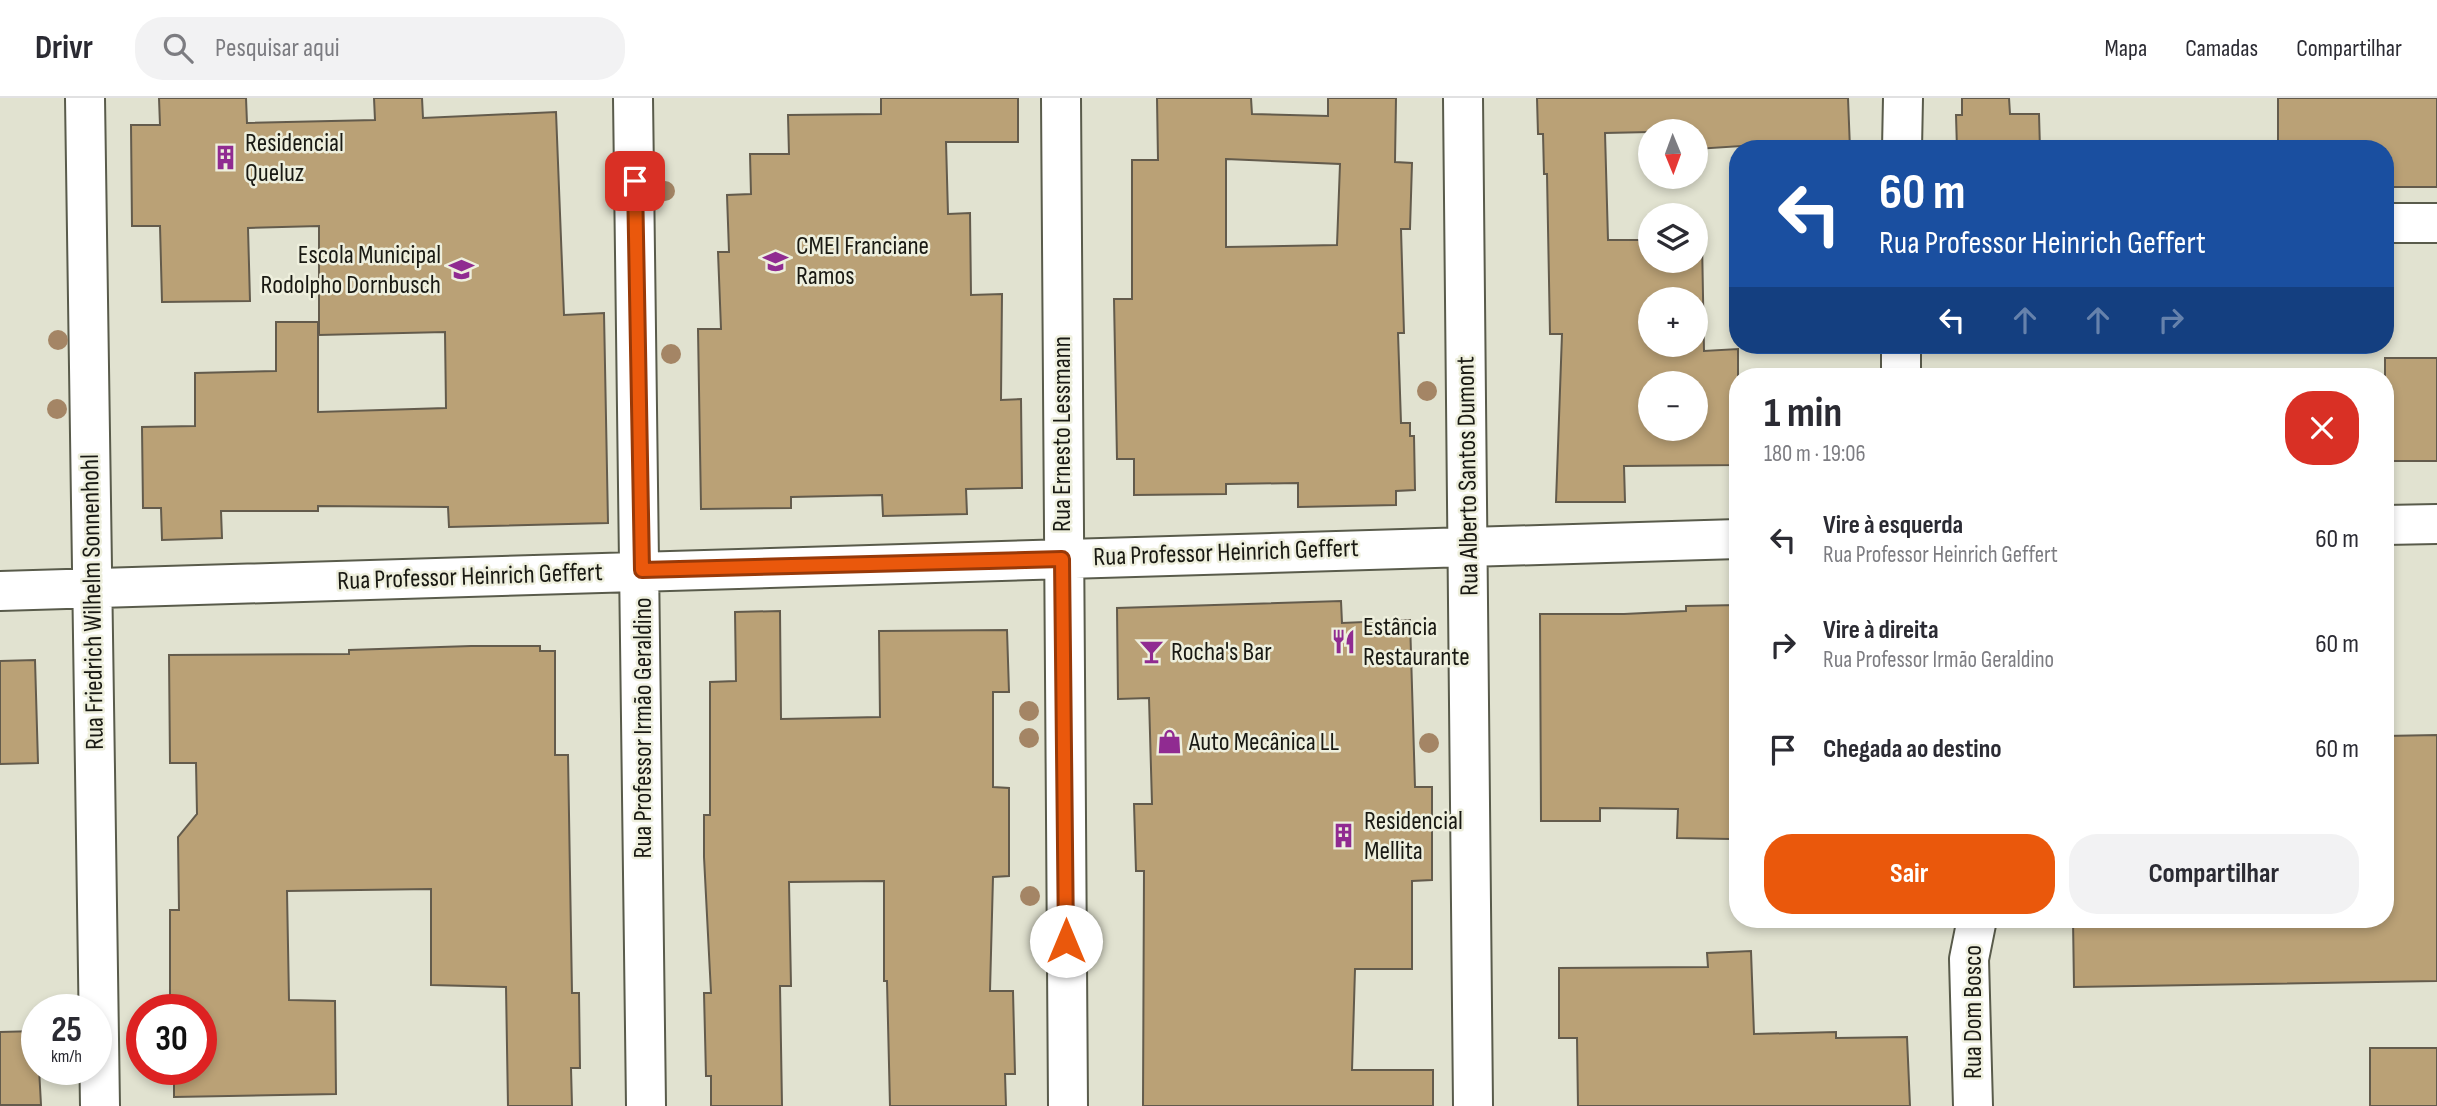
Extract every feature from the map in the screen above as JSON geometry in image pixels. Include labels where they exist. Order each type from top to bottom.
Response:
[{"type":"street","name":"Rua Friedrich Wilhelm Sonnenhohl","points":[[85,98],[100,1106]]},
{"type":"street","name":"Rua Professor Irmão Geraldino","points":[[633,98],[642,570],[646,1106]]},
{"type":"street","name":"Rua Ernesto Lessmann","points":[[1061,98],[1062,559],[1068,1106]]},
{"type":"street","name":"Rua Alberto Santos Dumont","points":[[1463,98],[1474,1106]]},
{"type":"street","points":[[1902,140],[1903,98]]},
{"type":"street","points":[[2394,223],[2437,223]]},
{"type":"street","points":[[2394,525],[2437,524]]},
{"type":"street","name":"Rua Professor Heinrich Geffert","points":[[0,592],[642,570],[1729,539]]},
{"type":"street","name":"Rua Dom Bosco","points":[[1973,1106],[1969,959],[1975,928]]},
{"type":"building","points":[[159,98],[246,98],[247,123],[375,120],[374,98],[422,98],[423,118],[556,112],[564,315],[604,313],[608,523],[449,527],[448,507],[318,506],[318,511],[221,511],[222,538],[162,540],[161,508],[143,508],[142,427],[195,426],[195,373],[276,371],[276,322],[318,322],[318,412],[446,408],[445,332],[319,335],[319,226],[248,228],[250,301],[162,302],[160,226],[132,226],[131,125],[160,125]]},
{"type":"building","points":[[881,98],[1018,98],[1018,142],[946,142],[948,214],[970,213],[971,295],[1002,294],[1001,400],[1021,399],[1022,488],[966,489],[967,514],[883,516],[882,495],[791,497],[791,508],[701,509],[698,329],[721,329],[718,252],[729,252],[727,195],[751,194],[750,154],[789,154],[788,115],[881,114]]},
{"type":"building","points":[[1157,98],[1251,98],[1252,114],[1328,116],[1328,98],[1396,98],[1395,162],[1412,163],[1410,229],[1401,229],[1404,333],[1398,333],[1401,423],[1410,423],[1410,436],[1414,436],[1415,490],[1396,491],[1396,505],[1298,507],[1298,483],[1226,484],[1226,494],[1134,495],[1134,459],[1117,459],[1114,299],[1132,299],[1132,160],[1158,160]],"holes":[[[1226,159],[1340,164],[1337,245],[1226,247]]]},
{"type":"building","points":[[1537,98],[1848,98],[1850,140],[1729,140],[1729,147],[1708,148],[1708,119],[1638,119],[1638,132],[1605,133],[1608,240],[1638,240],[1638,273],[1703,273],[1703,287],[1638,287],[1638,357],[1708,357],[1708,351],[1729,350],[1729,354],[1738,354],[1738,368],[1729,368],[1729,465],[1624,466],[1625,502],[1556,502],[1562,334],[1550,334],[1547,174],[1544,174],[1543,134],[1538,134]]},
{"type":"building","points":[[1962,98],[2009,98],[2010,114],[2039,114],[2040,140],[1957,140],[1956,115],[1962,115]]},
{"type":"building","points":[[2278,98],[2437,98],[2437,187],[2394,187],[2394,140],[2278,140]]},
{"type":"building","points":[[2385,358],[2437,358],[2437,461],[2394,461],[2394,368],[2385,368]]},
{"type":"building","points":[[1341,601],[1342,623],[1410,620],[1415,787],[1432,787],[1432,880],[1412,881],[1412,969],[1355,969],[1352,1070],[1433,1070],[1433,1106],[1143,1106],[1144,871],[1136,871],[1134,804],[1152,804],[1149,698],[1118,699],[1117,608]]},
{"type":"building","points":[[1729,605],[1729,839],[1677,838],[1678,809],[1600,808],[1600,821],[1541,821],[1540,614],[1686,611],[1686,606]]},
{"type":"building","points":[[780,611],[781,719],[880,717],[879,631],[1007,630],[1009,692],[993,692],[993,787],[1009,788],[1009,876],[993,877],[990,991],[1013,991],[1015,1074],[1005,1074],[1006,1106],[890,1106],[887,981],[884,981],[884,881],[789,882],[791,986],[780,986],[782,1106],[711,1106],[711,1076],[706,1076],[704,993],[711,993],[704,857],[704,815],[710,815],[710,682],[736,681],[735,612]]},
{"type":"building","points":[[540,646],[540,651],[555,651],[555,755],[568,755],[572,993],[579,993],[580,1068],[571,1068],[572,1106],[508,1106],[506,987],[431,985],[431,889],[287,891],[289,1000],[335,1001],[336,1094],[174,1097],[174,1085],[217,1085],[217,994],[170,994],[170,910],[179,910],[178,837],[197,814],[196,763],[170,763],[169,655],[349,654],[349,650]]},
{"type":"building","points":[[35,660],[38,763],[0,764],[0,661]]},
{"type":"building","points":[[2437,735],[2437,981],[2074,987],[2073,928],[2394,928],[2394,736]]},
{"type":"building","points":[[1751,951],[1754,1034],[1836,1032],[1836,1038],[1907,1037],[1910,1106],[1578,1106],[1577,1038],[1559,1038],[1559,968],[1708,967],[1707,953]]},
{"type":"building","points":[[21,1031],[21,1085],[40,1085],[41,1105],[0,1105],[0,1032]]},
{"type":"building","points":[[2370,1048],[2437,1048],[2437,1106],[2370,1106]]},
{"type":"place","name":"Residencial Queluz","points":[[225,158]]},
{"type":"place","name":"CMEI Franciane Ramos","points":[[776,261]]},
{"type":"place","name":"Escola Municipal Rodolpho Dornbusch","points":[[461,270]]},
{"type":"place","name":"Estância Restaurante","points":[[1343,642]]},
{"type":"place","name":"Rocha's Bar","points":[[1151,652]]},
{"type":"place","name":"Auto Mecânica LL","points":[[1169,742]]},
{"type":"place","name":"Residencial Mellita","points":[[1344,836]]},
{"type":"route","points":[[635,181],[642,570],[1062,559],[1066,941]]}]
